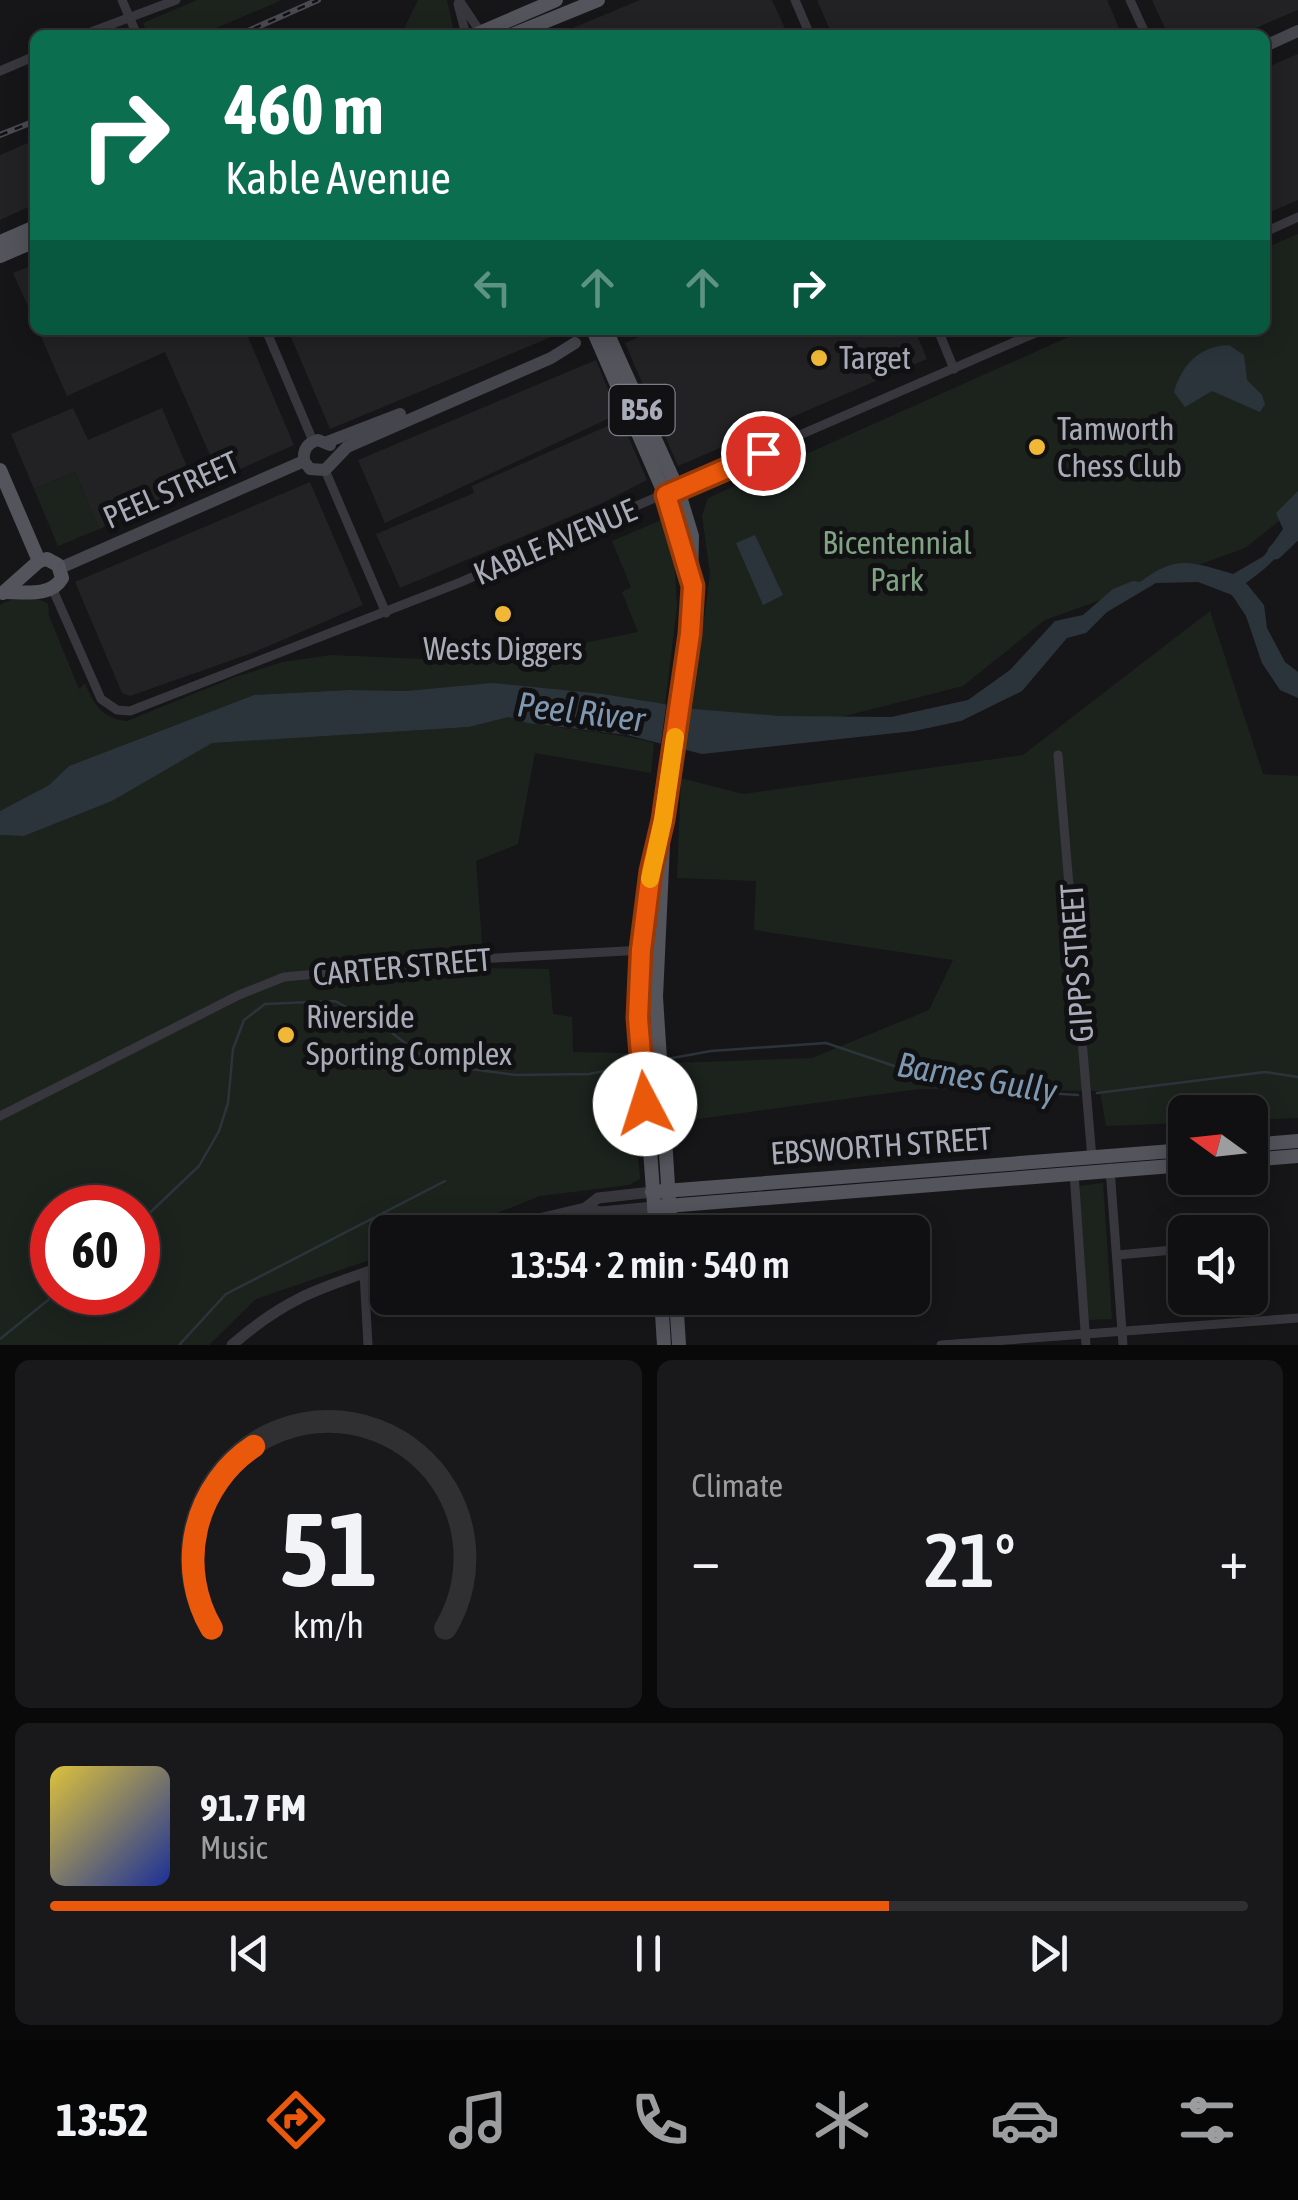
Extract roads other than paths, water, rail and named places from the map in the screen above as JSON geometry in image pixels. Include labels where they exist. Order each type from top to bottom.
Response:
[{"type":"main road","points":[[485,30],[556,0]]},
{"type":"main road","points":[[524,30],[598,0]]},
{"type":"main road","points":[[1270,44],[1298,31]]},
{"type":"main road","points":[[0,242],[30,229]]},
{"type":"main road","points":[[0,256],[30,243]]},
{"type":"main road","points":[[575,343],[306,447],[304,461],[315,471],[325,470],[346,448],[551,358],[592,335]]},
{"type":"main road","name":"B56","points":[[602,335],[692,536],[690,634],[648,950],[638,985],[650,1168],[666,1215]]},
{"type":"main road","points":[[320,442],[335,456]]},
{"type":"main road","name":"PEEL STREET","points":[[60,568],[304,461]]},
{"type":"main road","points":[[0,470],[35,566],[30,579],[46,589]]},
{"type":"main road","points":[[51,560],[60,568],[62,578],[46,589],[2,593],[35,566],[51,560]]},
{"type":"main road","name":"B56","points":[[648,950],[667,1165],[658,1215]]},
{"type":"main road","points":[[1268,1144],[1298,1142]]},
{"type":"main road","name":"EBSWORTH STREET","points":[[661,1198],[1100,1164],[1168,1153]]},
{"type":"main road","points":[[1268,1158],[1298,1156]]},
{"type":"main road","name":"EBSWORTH STREET","points":[[1100,1164],[1168,1165]]},
{"type":"main road","points":[[662,1315],[664,1345]]},
{"type":"main road","points":[[677,1315],[679,1345]]},
{"type":"street","points":[[122,0],[135,30]]},
{"type":"street","points":[[97,30],[176,0]]},
{"type":"street","points":[[458,0],[474,30]]},
{"type":"street","points":[[795,0],[808,30]]},
{"type":"street","points":[[1130,0],[1144,30]]},
{"type":"street","points":[[0,71],[30,58]]},
{"type":"street","points":[[1270,230],[1298,217]]},
{"type":"street","points":[[268,335],[320,442]]},
{"type":"street","points":[[940,335],[954,369]]},
{"type":"street","name":"KABLE AVENUE","points":[[46,589],[102,699],[117,710],[138,709],[386,614],[1031,335]]},
{"type":"street","points":[[325,470],[386,614]]},
{"type":"street","name":"GIPPS STREET","points":[[1058,755],[1100,1164],[1117,1255],[1123,1345]]},
{"type":"street","name":"CARTER STREET","points":[[0,1116],[256,986],[284,977],[478,958],[648,950]]},
{"type":"street","points":[[1074,1166],[1086,1339]]},
{"type":"street","name":"EBSWORTH STREET","points":[[556,1215],[585,1208],[598,1198],[661,1198]]},
{"type":"street","points":[[1117,1255],[1168,1250]]},
{"type":"street","points":[[232,1345],[270,1313],[300,1296],[370,1271]]},
{"type":"street","points":[[364,1273],[368,1345]]},
{"type":"street","points":[[940,1345],[1086,1339],[1122,1332],[1298,1318]]},
{"type":"water","points":[[1229,345],[1244,355],[1247,380],[1265,404],[1260,412],[1212,391],[1185,407],[1174,392],[1182,373],[1201,353]]},
{"type":"water","points":[[1298,491],[1298,525],[1290,528],[1285,545],[1274,560],[1246,583],[1264,605],[1267,628],[1285,662],[1298,672],[1298,698],[1280,690],[1262,663],[1246,616],[1232,595],[1198,582],[1156,583],[1107,612],[1086,633],[1067,638],[1022,691],[961,721],[914,731],[702,754],[627,735],[528,723],[509,717],[469,727],[212,743],[112,801],[24,836],[0,835],[0,811],[49,785],[69,766],[254,695],[407,691],[492,683],[603,694],[694,709],[779,716],[891,717],[968,700],[1010,670],[1055,621],[1083,615],[1113,589],[1140,582],[1175,564],[1195,564],[1233,574],[1264,556],[1283,529],[1276,513]]},
{"type":"water","points":[[755,535],[783,595],[763,605],[736,543]]},
{"type":"waterway","name":"Peel River","points":[[1275,552],[1298,530]]},
{"type":"waterway","name":"Barnes Gully","points":[[160,1203],[199,1166],[219,1131],[228,1103],[233,1049],[244,1020],[265,1004],[335,1001],[388,1030],[433,1064],[516,1075],[589,1074],[640,1064]]},
{"type":"waterway","name":"Barnes Gully","points":[[667,1059],[711,1051],[826,1043],[918,1074],[1011,1091],[1078,1095]]},
{"type":"waterway","name":"Barnes Gully","points":[[1097,1093],[1265,1072],[1298,1077]]},
{"type":"waterway","points":[[179,1345],[226,1294],[445,1181]]},
{"type":"waterway","name":"Barnes Gully","points":[[0,1339],[30,1315]]},
{"type":"railway","points":[[250,30],[318,0]]},
{"type":"railway","points":[[0,135],[30,123]]},
{"type":"place","name":"Target","points":[[819,358]]},
{"type":"place","name":"Tamworth Chess Club","points":[[1037,447]]},
{"type":"place","name":"Wests Diggers","points":[[503,614]]},
{"type":"place","name":"Riverside Sporting Complex","points":[[286,1035]]},
{"type":"park label","name":"Bicentennial Park","points":[[897,562]]}]
